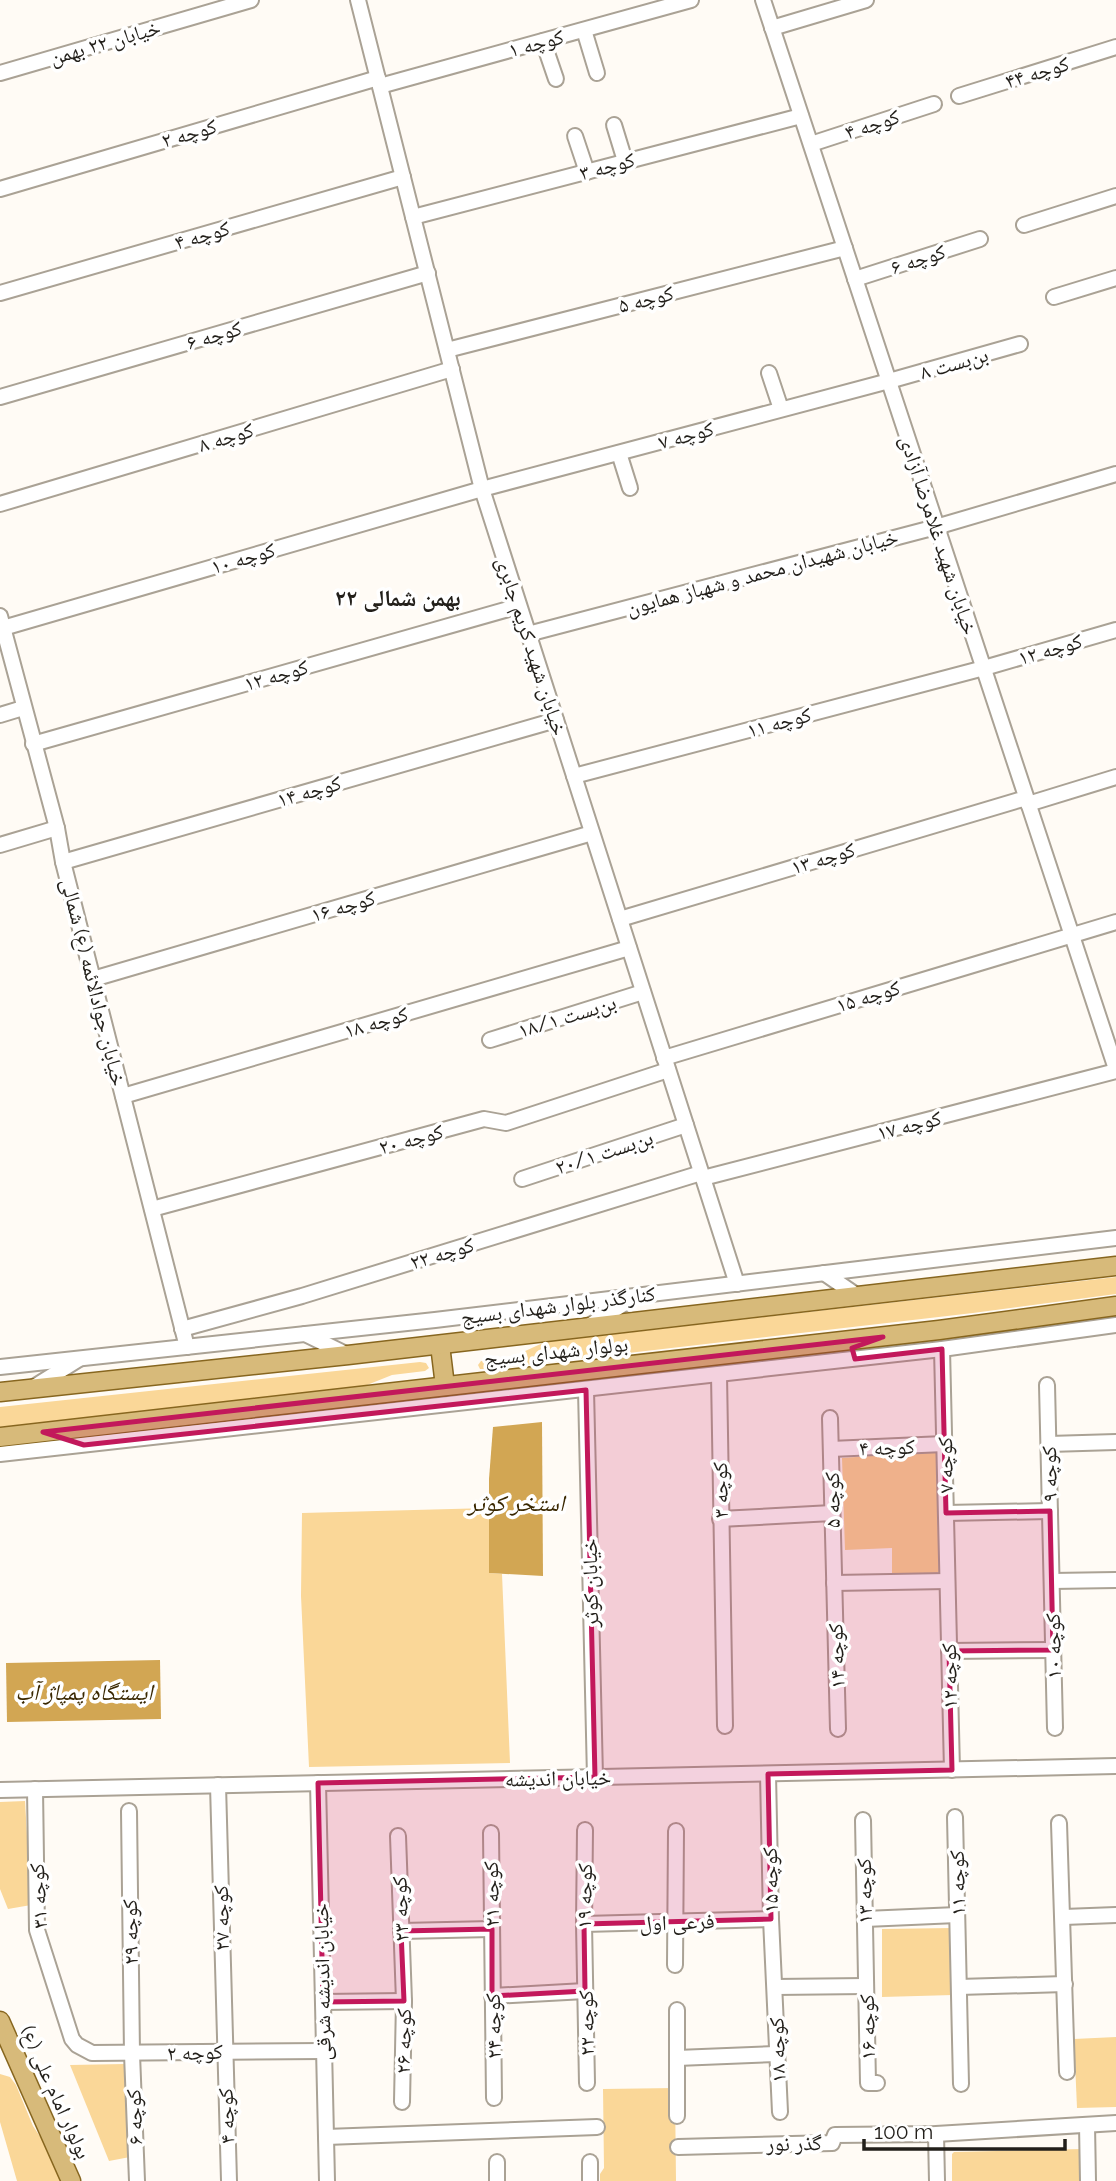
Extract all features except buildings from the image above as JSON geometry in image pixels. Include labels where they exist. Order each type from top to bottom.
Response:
[{"type":"main road","name":"بولوار شهدای بسیج","points":[[0,1392],[440,1345],[1116,1266]]},
{"type":"main road","name":"بولوار شهدای بسیج","points":[[0,1437],[883,1337],[1116,1306]]},
{"type":"main road","points":[[440,1345],[445,1386]]},
{"type":"main road","name":"بولوار امام علی (ع)","points":[[0,2021],[71,2181]]},
{"type":"street","name":"خیابان ۲۲ بهمن","points":[[0,73],[251,0]]},
{"type":"street","name":"خیابان شهید کریم جابری","points":[[358,0],[482,489],[737,1284]]},
{"type":"street","name":"کوچه ۱","points":[[379,82],[691,0]]},
{"type":"street","name":"خیابان شهید غلامرضا آزادی","points":[[763,0],[1116,1070]]},
{"type":"street","points":[[772,29],[866,0]]},
{"type":"street","points":[[584,30],[597,72]]},
{"type":"street","points":[[543,41],[556,79]]},
{"type":"street","name":"کوچه ۴۴","points":[[959,96],[1116,47]]},
{"type":"street","name":"کوچه ۲","points":[[0,189],[379,82]]},
{"type":"street","name":"کوچه ۴","points":[[811,144],[934,104]]},
{"type":"street","name":"کوچه ۳","points":[[413,217],[801,116]]},
{"type":"street","points":[[614,125],[625,161]]},
{"type":"street","points":[[575,136],[587,172]]},
{"type":"street","name":"کوچه ۴","points":[[0,293],[403,177]]},
{"type":"street","points":[[1024,225],[1116,196]]},
{"type":"street","name":"کوچه ۶","points":[[855,279],[980,239]]},
{"type":"street","name":"کوچه ۵","points":[[447,350],[845,248]]},
{"type":"street","name":"کوچه ۶","points":[[0,397],[428,273]]},
{"type":"street","points":[[1054,297],[1116,278]]},
{"type":"street","name":"بن‌بست ۸","points":[[889,381],[1020,344]]},
{"type":"street","name":"کوچه ۸","points":[[0,504],[452,369]]},
{"type":"street","points":[[769,373],[781,409]]},
{"type":"street","name":"کوچه ۷","points":[[482,489],[889,381]]},
{"type":"street","points":[[619,453],[630,488]]},
{"type":"street","name":"خیابان شهیدان محمد و شهباز همایون","points":[[528,634],[936,527],[1116,474]]},
{"type":"street","name":"کوچه ۱۰","points":[[1,622],[482,489]]},
{"type":"street","name":"کوچه ۱۲","points":[[33,744],[519,606]]},
{"type":"street","name":"خیابان جوادالائمه (ع) شمالی","points":[[1,622],[57,828],[63,862],[187,1347]]},
{"type":"street","name":"کوچه ۱۲","points":[[984,668],[1116,630]]},
{"type":"street","name":"کوچه ۱۱","points":[[574,776],[984,668]]},
{"type":"street","points":[[0,715],[23,708]]},
{"type":"street","name":"کوچه ۱۴","points":[[63,862],[556,720]]},
{"type":"street","points":[[1027,801],[1116,777]]},
{"type":"street","name":"کوچه ۱۳","points":[[620,919],[1027,801]]},
{"type":"street","points":[[0,845],[57,828]]},
{"type":"street","name":"کوچه ۱۶","points":[[93,979],[592,833]]},
{"type":"street","points":[[1071,934],[1116,922]]},
{"type":"street","name":"کوچه ۱۵","points":[[666,1064],[1071,934]]},
{"type":"street","name":"کوچه ۱۸","points":[[123,1096],[629,948]]},
{"type":"street","name":"بن‌بست ۱۸/۱","points":[[490,1040],[643,992]]},
{"type":"street","name":"کوچه ۲۰","points":[[152,1209],[484,1119],[506,1123],[666,1064]]},
{"type":"street","name":"کوچه ۱۷","points":[[702,1176],[1116,1070]]},
{"type":"street","name":"بن‌بست ۲۰/۱","points":[[522,1179],[686,1125]]},
{"type":"street","name":"کوچه ۲۲","points":[[183,1329],[702,1176]]},
{"type":"street","name":"کنارگذر بلوار شهدای بسیج","points":[[0,1367],[635,1296],[1116,1238]]},
{"type":"street","points":[[824,1273],[859,1297]]},
{"type":"street","points":[[586,1328],[635,1296]]},
{"type":"street","points":[[0,1454],[830,1362],[1116,1325]]},
{"type":"street","points":[[305,1334],[348,1355]]},
{"type":"street","points":[[830,1362],[883,1337]]},
{"type":"street","name":"کوچه ۷","points":[[942,1349],[947,1581]]},
{"type":"street","points":[[32,1388],[80,1359]]},
{"type":"street","name":"کوچه ۳","points":[[719,1374],[724,1726]]},
{"type":"street","name":"کوچه ۹","points":[[1047,1385],[1051,1563]]},
{"type":"street","name":"خیابان کوثر","points":[[586,1390],[595,1777]]},
{"type":"street","name":"کوچه ۵","points":[[830,1418],[834,1583]]},
{"type":"street","points":[[43,1432],[84,1445]]},
{"type":"street","points":[[1049,1444],[1116,1442]]},
{"type":"street","name":"کوچه ۴","points":[[831,1449],[944,1444]]},
{"type":"street","points":[[946,1513],[1050,1511]]},
{"type":"street","points":[[720,1519],[832,1513]]},
{"type":"street","name":"کوچه ۱۰","points":[[1051,1563],[1055,1728]]},
{"type":"street","points":[[1052,1581],[1116,1580]]},
{"type":"street","points":[[834,1583],[947,1581]]},
{"type":"street","name":"کوچه ۱۲","points":[[947,1581],[952,1770]]},
{"type":"street","name":"کوچه ۱۴","points":[[834,1583],[838,1729]]},
{"type":"street","points":[[949,1651],[1053,1650]]},
{"type":"street","name":"خیابان اندیشه","points":[[0,1790],[1116,1766]]},
{"type":"street","name":"کوچه ۱۵","points":[[768,1774],[775,1987]]},
{"type":"street","name":"خیابان اندیشه شرقی","points":[[318,1783],[327,2181]]},
{"type":"street","name":"کوچه ۲۷","points":[[218,1785],[223,2051]]},
{"type":"street","name":"کوچه ۳۱","points":[[35,1789],[37,1930],[72,2039]]},
{"type":"street","name":"کوچه ۲۹","points":[[130,1811],[132,2054]]},
{"type":"street","name":"کوچه ۱۱","points":[[955,1817],[959,1987]]},
{"type":"street","name":"کوچه ۱۳","points":[[863,1820],[865,1962]]},
{"type":"street","points":[[1059,1823],[1067,2072]]},
{"type":"street","name":"کوچه ۱۹","points":[[584,1963],[585,1830]]},
{"type":"street","points":[[675,1965],[676,1831]]},
{"type":"street","name":"کوچه ۲۱","points":[[491,1833],[491,1955]]},
{"type":"street","name":"کوچه ۲۳","points":[[398,1836],[402,1981]]},
{"type":"street","points":[[1064,1917],[1116,1914]]},
{"type":"street","points":[[864,1919],[957,1915]]},
{"type":"street","name":"فرعی اول","points":[[584,1924],[771,1919]]},
{"type":"street","points":[[401,1931],[492,1929]]},
{"type":"street","name":"کوچه ۲۴","points":[[491,1955],[494,2098]]},
{"type":"street","name":"کوچه ۱۶","points":[[865,1962],[867,2083],[877,2083]]},
{"type":"street","name":"کوچه ۲۲","points":[[584,1963],[587,2083]]},
{"type":"street","name":"کوچه ۲۶","points":[[402,1981],[402,2102]]},
{"type":"street","points":[[961,2084],[959,1987],[1065,1984]]},
{"type":"street","points":[[775,1987],[866,1986]]},
{"type":"street","name":"کوچه ۱۸","points":[[775,1987],[780,2112]]},
{"type":"street","points":[[492,1996],[585,1991]]},
{"type":"street","points":[[323,2002],[404,2001]]},
{"type":"street","points":[[677,2010],[677,2116]]},
{"type":"street","name":"کوچه ۲","points":[[72,2039],[92,2053],[323,2051]]},
{"type":"street","name":"کوچه ۴","points":[[223,2051],[229,2181]]},
{"type":"street","name":"کوچه ۶","points":[[132,2054],[137,2181]]},
{"type":"street","points":[[677,2058],[776,2054]]},
{"type":"street","name":"گذر نور","points":[[678,2147],[832,2143],[835,2136],[936,2134],[1116,2123]]},
{"type":"street","points":[[1087,2125],[1088,2181]]},
{"type":"street","points":[[326,2137],[597,2127]]},
{"type":"street","points":[[936,2134],[937,2181]]},
{"type":"street","points":[[497,2162],[497,2181]]},
{"type":"street","points":[[590,2162],[590,2181]]},
{"type":"highlighted area","points":[[883,1337],[852,1348],[855,1359],[942,1349],[946,1513],[1050,1511],[1053,1650],[949,1651],[952,1770],[768,1774],[771,1919],[584,1924],[585,1991],[492,1996],[492,1929],[401,1931],[404,2001],[323,2002],[318,1783],[595,1777],[586,1390],[84,1445],[43,1432]]},
{"type":"shaded area","points":[[1116,1277],[1116,1294],[490,1369],[480,1369],[478,1365],[481,1361],[512,1357],[545,1342]]},
{"type":"shaded area","points":[[426,1363],[429,1368],[425,1371],[392,1375],[362,1387],[0,1427],[0,1407]]},
{"type":"shaded area","points":[[941,1451],[943,1569],[935,1574],[892,1575],[892,1548],[845,1550],[842,1458]]},
{"type":"shaded area","points":[[489,1508],[489,1573],[502,1574],[510,1763],[309,1767],[301,1596],[302,1513]]},
{"type":"shaded area","points":[[25,1801],[31,1905],[8,1909],[0,1889],[0,1802]]},
{"type":"shaded area","points":[[953,1928],[953,1995],[882,1997],[882,1929]]},
{"type":"shaded area","points":[[1116,2037],[1116,2107],[1077,2108],[1074,2039]]},
{"type":"shaded area","points":[[125,2064],[130,2157],[109,2161],[70,2065]]},
{"type":"shaded area","points":[[0,2074],[10,2077],[16,2085],[33,2126],[53,2156],[64,2181],[17,2181],[0,2122]]},
{"type":"shaded area","points":[[675,2088],[676,2181],[600,2181],[604,2168],[603,2089]]},
{"type":"shaded area","points":[[1082,2149],[1083,2181],[952,2181],[954,2152]]},
{"type":"water","name":"استخر کوثر","points":[[542,1422],[543,1576],[489,1573],[489,1479],[493,1427]]},
{"type":"water","name":"ایستگاه پمپاژ آب","points":[[160,1660],[161,1719],[7,1722],[6,1663]]},
{"type":"district","name":"۲۲ بهمن شمالی","points":[[398,597]]}]
